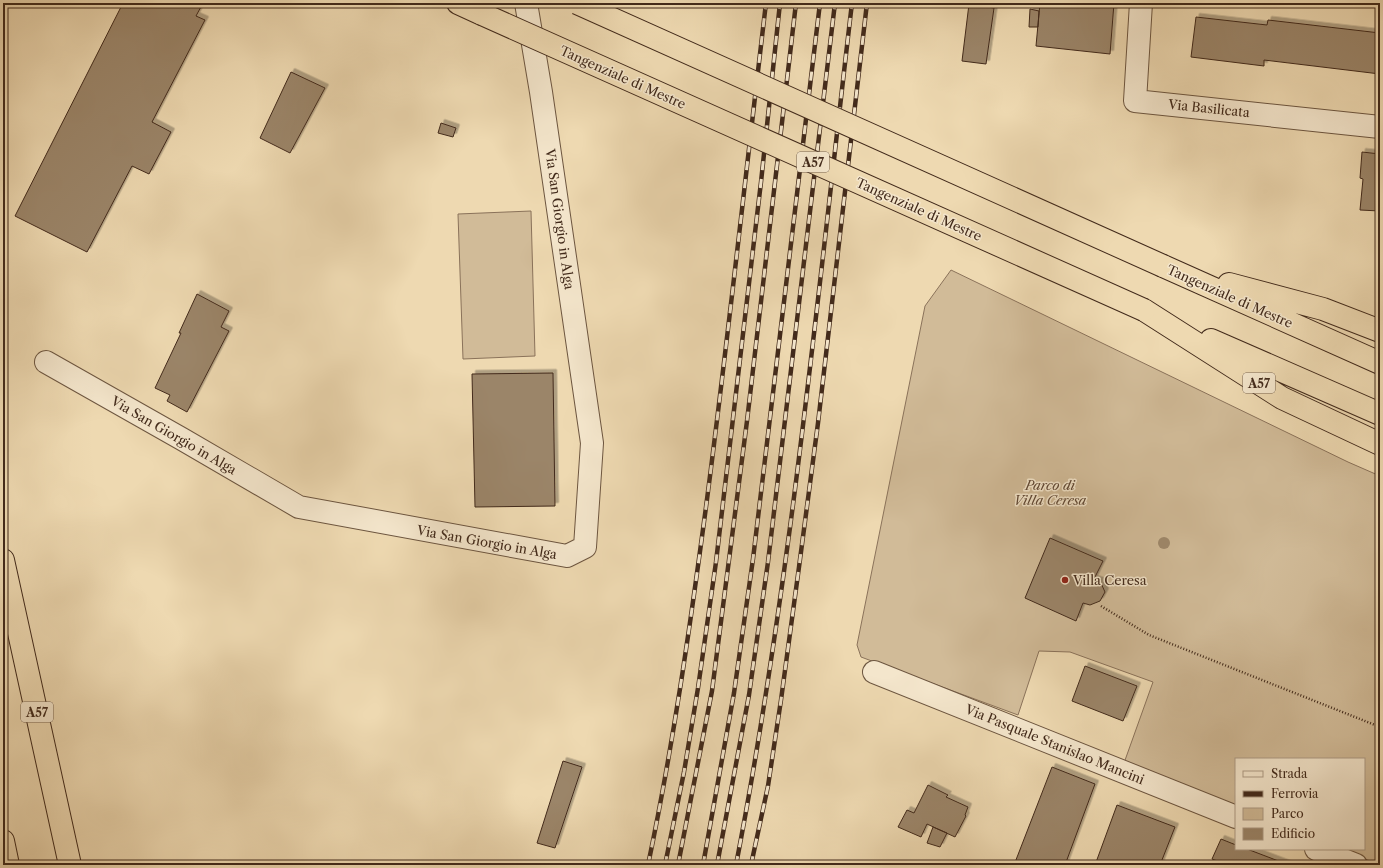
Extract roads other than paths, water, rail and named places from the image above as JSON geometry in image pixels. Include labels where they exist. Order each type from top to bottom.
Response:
[{"type":"highway","name":"Tangenziale di Mestre","points":[[458,3],[1380,414]]},
{"type":"highway","name":"Tangenziale di Mestre","points":[[578,3],[1380,363]]},
{"type":"highway","points":[[1163,266],[1323,309],[1380,332]]},
{"type":"highway","name":"A57","points":[[1144,310],[1282,398],[1380,444]]},
{"type":"highway","name":"A57","points":[[3,560],[70,865]]},
{"type":"highway","points":[[3,841],[8,865]]},
{"type":"street","name":"Via San Giorgio in Alga","points":[[46,362],[299,507],[567,556],[585,547],[592,443],[542,100],[526,3]]},
{"type":"street","name":"Via Basilicata","points":[[1141,3],[1135,101],[1380,127]]},
{"type":"street","name":"Via Pasquale Stanislao Mancini","points":[[874,672],[1235,817]]},
{"type":"street","points":[[1318,850],[1356,865]]},
{"type":"railway","points":[[648,865],[673,731],[700,552],[722,381],[766,3]]},
{"type":"railway","points":[[665,865],[684,772],[716,562],[761,182],[780,3]]},
{"type":"railway","points":[[678,865],[712,691],[747,421],[796,3]]},
{"type":"railway","points":[[703,865],[734,693],[753,559],[820,3]]},
{"type":"railway","points":[[717,865],[749,695],[768,562],[835,3]]},
{"type":"railway","points":[[736,865],[773,651],[788,543],[815,327],[852,3]]},
{"type":"railway","points":[[751,865],[768,786],[799,567],[818,423],[867,3]]},
{"type":"place","name":"Villa Ceresa","points":[[1065,580]]},
{"type":"park label","name":"Parco di Villa Ceresa","points":[[1050,492]]}]
